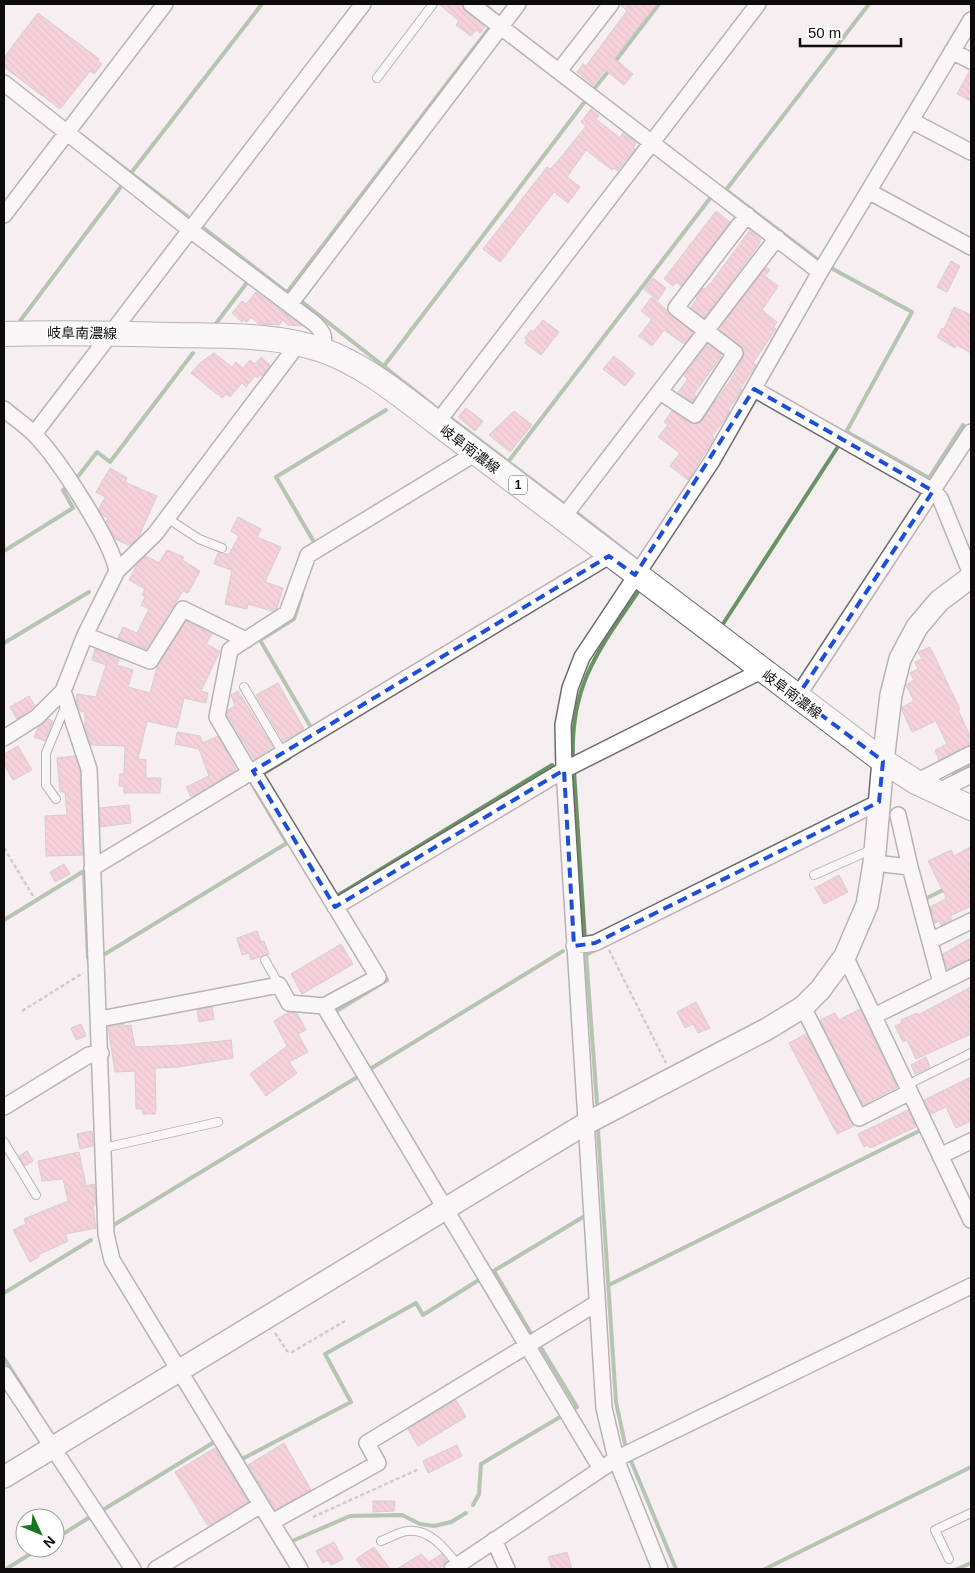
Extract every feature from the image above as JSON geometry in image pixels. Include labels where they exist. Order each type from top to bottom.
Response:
[{"type":"main road","name":"岐阜南濃線","points":[[4,334],[225,336],[274,339],[321,350],[371,375],[437,423],[609,556],[883,761],[916,782],[971,808]]},
{"type":"street","points":[[4,215],[164,4]]},
{"type":"street","points":[[34,434],[363,4]]},
{"type":"street","points":[[471,4],[652,141],[820,272]]},
{"type":"street","points":[[290,304],[518,4]]},
{"type":"street","points":[[560,71],[612,4]]},
{"type":"street","points":[[437,423],[758,4]]},
{"type":"street","points":[[660,1569],[616,1459],[604,1408],[564,770],[563,725],[570,688],[582,657],[712,461],[820,272],[870,192],[971,20]]},
{"type":"street","points":[[952,51],[971,61]]},
{"type":"street","points":[[4,83],[189,229],[290,304],[323,332],[325,341],[321,350]]},
{"type":"street","points":[[912,121],[971,152]]},
{"type":"street","points":[[870,192],[971,247]]},
{"type":"street","points":[[660,392],[695,415],[735,353],[676,308],[747,215]]},
{"type":"street","points":[[562,519],[776,238]]},
{"type":"street","points":[[4,738],[65,697],[86,635],[117,571],[155,534],[298,344]]},
{"type":"street","points":[[4,1477],[585,1124],[767,1029],[803,1007],[833,974],[845,956],[867,904],[875,856],[891,695],[900,659],[917,627],[939,601],[971,575],[940,498],[933,490],[754,389]]},
{"type":"street","points":[[4,409],[34,434],[59,466],[105,538],[115,559],[117,571]]},
{"type":"street","points":[[797,698],[971,432]]},
{"type":"street","points":[[100,1019],[278,985],[289,1004],[324,1006],[378,977],[217,716],[230,650],[288,613],[308,555],[476,453]]},
{"type":"street","points":[[92,868],[609,556]]},
{"type":"street","points":[[86,635],[150,661],[184,609],[246,640]]},
{"type":"street","points":[[335,907],[564,770],[761,670]]},
{"type":"street","points":[[65,697],[89,769],[100,1019],[106,1234],[112,1260],[300,1569]]},
{"type":"street","points":[[916,782],[971,754]]},
{"type":"street","points":[[937,792],[971,775]]},
{"type":"street","points":[[574,946],[595,944],[879,802]]},
{"type":"street","points":[[898,815],[910,867],[942,983]]},
{"type":"street","points":[[875,856],[910,867]]},
{"type":"street","points":[[930,941],[971,921]]},
{"type":"street","points":[[845,956],[971,1220]]},
{"type":"street","points":[[874,1016],[971,968]]},
{"type":"street","points":[[324,1006],[601,1469]]},
{"type":"street","points":[[803,1007],[859,1118],[908,1089]]},
{"type":"street","points":[[4,1106],[89,1055],[101,1053]]},
{"type":"street","points":[[940,1156],[971,1140]]},
{"type":"street","points":[[455,1567],[616,1459],[971,1286]]},
{"type":"street","points":[[272,1522],[378,1463],[367,1443],[597,1303]]},
{"type":"street","points":[[4,1374],[56,1445],[133,1569]]},
{"type":"street","points":[[156,1569],[261,1505]]},
{"type":"street","points":[[494,1540],[507,1569]]},
{"type":"lane","points":[[377,78],[433,4]]},
{"type":"lane","points":[[167,518],[199,539],[222,548]]},
{"type":"lane","points":[[244,687],[283,753]]},
{"type":"lane","points":[[56,800],[46,785],[46,754],[65,697]]},
{"type":"lane","points":[[814,876],[875,856]]},
{"type":"lane","points":[[265,960],[278,985]]},
{"type":"lane","points":[[908,1089],[971,1053]]},
{"type":"lane","points":[[104,1148],[218,1122]]},
{"type":"lane","points":[[4,1142],[36,1195]]},
{"type":"lane","points":[[949,1559],[935,1530],[971,1513]]},
{"type":"lane","points":[[381,1541],[408,1531],[420,1532],[444,1546],[455,1567]]},
{"type":"path","points":[[4,848],[33,896]]},
{"type":"path","points":[[609,949],[673,1078]]},
{"type":"path","points":[[22,1011],[97,964]]},
{"type":"path","points":[[266,1317],[284,1348],[292,1352],[345,1321]]},
{"type":"path","points":[[304,1521],[419,1469]]},
{"type":"highlighted area","points":[[754,389],[933,491],[797,697],[883,761],[879,802],[595,943],[574,946],[564,770],[335,907],[253,771],[609,556],[635,575]]},
{"type":"building","points":[[439,4],[462,4],[465,11],[485,27],[480,33],[476,30],[471,36],[456,25],[459,21]]},
{"type":"building","points":[[620,4],[657,4],[614,58],[633,74],[624,85],[605,70],[593,85],[577,72],[583,64],[586,66],[627,11]]},
{"type":"building","points":[[38,13],[99,59],[98,61],[102,64],[94,74],[90,71],[60,109],[4,67],[4,59],[8,52]]},
{"type":"building","points":[[971,70],[971,101],[957,94]]},
{"type":"building","points":[[591,109],[599,116],[596,119],[620,138],[623,133],[636,143],[633,148],[635,149],[617,171],[614,168],[612,170],[586,150],[567,177],[580,187],[568,203],[554,192],[500,262],[483,249],[547,167],[550,169],[557,162],[586,126],[581,122]]},
{"type":"building","points":[[716,211],[730,222],[681,286],[676,282],[673,286],[664,279]]},
{"type":"building","points":[[750,230],[761,239],[758,246],[704,318],[691,307],[703,288],[705,289],[711,283]]},
{"type":"building","points":[[951,261],[960,266],[947,292],[937,287]]},
{"type":"building","points":[[766,267],[770,270],[765,276],[778,286],[762,310],[777,322],[774,327],[776,329],[753,363],[756,365],[728,410],[730,411],[712,436],[714,438],[688,480],[670,466],[680,453],[658,437],[668,425],[664,422],[672,411],[690,423],[700,423],[730,381],[743,358],[744,350],[719,329]]},
{"type":"building","points":[[653,278],[666,288],[658,300],[644,289]]},
{"type":"building","points":[[256,292],[302,326],[288,325],[283,320],[279,325],[259,324],[251,317],[247,322],[244,320],[242,322],[232,313],[242,301],[246,304]]},
{"type":"building","points":[[652,297],[693,333],[684,344],[664,330],[652,346],[639,336],[652,319],[641,311]]},
{"type":"building","points":[[954,307],[971,315],[971,353],[957,345],[955,348],[937,337],[942,328],[944,329]]},
{"type":"building","points":[[543,320],[559,332],[541,355],[525,343],[527,340],[525,338]]},
{"type":"building","points":[[708,344],[722,355],[694,394],[696,396],[692,402],[678,392],[688,379],[684,376]]},
{"type":"building","points":[[214,353],[232,367],[236,362],[243,368],[250,360],[255,364],[261,357],[270,365],[262,376],[260,374],[258,378],[255,376],[246,387],[242,383],[230,397],[226,394],[222,398],[191,373],[200,363]]},
{"type":"building","points":[[614,356],[635,373],[625,386],[603,369]]},
{"type":"building","points":[[466,408],[483,421],[475,431],[458,417]]},
{"type":"building","points":[[514,411],[532,425],[510,452],[489,435]]},
{"type":"building","points":[[110,468],[127,478],[125,482],[157,496],[139,536],[130,546],[115,539],[106,522],[108,518],[102,515],[99,509],[105,497],[96,492]]},
{"type":"building","points":[[238,517],[261,529],[257,537],[281,547],[265,582],[283,588],[277,608],[272,611],[248,604],[247,609],[225,604],[232,570],[214,564],[218,553],[229,554],[239,536],[231,531]]},
{"type":"building","points":[[167,550],[184,557],[182,560],[200,571],[188,593],[183,591],[146,649],[118,638],[123,627],[137,633],[149,609],[141,605],[145,597],[142,595],[145,589],[129,580],[137,565],[146,556],[159,563]]},
{"type":"building","points":[[186,621],[212,634],[206,644],[220,651],[201,691],[208,693],[206,703],[184,698],[177,728],[147,721],[138,759],[146,760],[146,778],[161,778],[160,793],[124,793],[124,786],[119,786],[120,774],[124,774],[125,746],[91,745],[85,726],[85,712],[80,711],[76,700],[77,694],[96,697],[106,665],[92,660],[95,649],[119,659],[117,665],[133,670],[128,687],[150,693],[157,667]]},
{"type":"building","points":[[930,647],[960,709],[958,710],[971,738],[971,744],[939,760],[935,750],[947,744],[936,721],[912,732],[902,710],[902,707],[914,701],[906,685],[914,680],[910,673],[918,669],[915,662],[922,659],[918,652]]},
{"type":"building","points":[[278,683],[304,729],[283,741],[256,695]]},
{"type":"building","points":[[238,691],[273,747],[254,759],[227,715],[228,710],[235,706],[231,695]]},
{"type":"building","points":[[29,696],[35,706],[17,719],[10,707]]},
{"type":"building","points":[[48,719],[53,721],[45,741],[34,737],[38,728]]},
{"type":"building","points":[[177,732],[200,736],[203,743],[218,736],[236,770],[191,797],[186,787],[209,776],[199,749],[175,744]]},
{"type":"building","points":[[18,746],[32,770],[13,780],[4,764],[4,754]]},
{"type":"building","points":[[75,756],[80,771],[83,855],[46,856],[45,816],[67,815],[65,792],[60,792],[57,758]]},
{"type":"building","points":[[129,805],[131,823],[100,827],[100,808]]},
{"type":"building","points":[[971,847],[971,906],[950,916],[952,920],[941,925],[939,921],[935,923],[930,907],[946,897],[928,861],[951,850],[954,856]]},
{"type":"building","points":[[64,864],[70,874],[55,882],[50,872]]},
{"type":"building","points":[[839,875],[848,892],[824,904],[815,888]]},
{"type":"building","points":[[257,931],[261,942],[264,941],[269,954],[251,960],[249,953],[242,955],[237,938]]},
{"type":"building","points":[[971,938],[971,959],[947,969],[943,954]]},
{"type":"building","points":[[341,944],[353,964],[302,994],[291,974]]},
{"type":"building","points":[[971,987],[971,1034],[916,1059],[907,1040],[903,1042],[895,1026],[902,1023],[901,1020],[917,1013],[918,1015]]},
{"type":"building","points":[[696,1002],[710,1028],[698,1033],[693,1024],[685,1028],[677,1012]]},
{"type":"building","points":[[212,1007],[214,1019],[199,1022],[197,1010]]},
{"type":"building","points":[[860,1009],[897,1087],[863,1105],[820,1020],[835,1013],[839,1020]]},
{"type":"building","points":[[289,1012],[297,1013],[306,1030],[298,1034],[308,1052],[289,1062],[297,1073],[266,1096],[250,1074],[287,1046],[274,1021]]},
{"type":"building","points":[[81,1024],[86,1036],[76,1040],[71,1028]]},
{"type":"building","points":[[124,1024],[124,1026],[131,1025],[135,1047],[231,1040],[233,1058],[179,1067],[155,1068],[155,1114],[143,1114],[142,1109],[136,1109],[135,1071],[115,1072],[108,1027]]},
{"type":"building","points":[[806,1034],[854,1126],[837,1134],[789,1043]]},
{"type":"building","points":[[926,1057],[930,1067],[915,1074],[911,1065]]},
{"type":"building","points":[[971,1077],[971,1121],[956,1128],[946,1107],[931,1114],[924,1100]]},
{"type":"building","points":[[908,1110],[916,1127],[870,1148],[868,1145],[864,1147],[858,1134]]},
{"type":"building","points":[[92,1131],[93,1146],[80,1149],[77,1134]]},
{"type":"building","points":[[27,1151],[33,1161],[25,1166],[19,1156]]},
{"type":"building","points":[[79,1152],[86,1186],[94,1184],[96,1205],[93,1205],[96,1228],[65,1234],[68,1241],[38,1255],[39,1257],[30,1262],[13,1230],[26,1224],[24,1219],[68,1201],[63,1179],[42,1181],[38,1161]]},
{"type":"building","points":[[456,1400],[466,1417],[418,1446],[408,1429]]},
{"type":"building","points":[[284,1443],[311,1490],[275,1510],[248,1465]]},
{"type":"building","points":[[457,1445],[462,1456],[428,1473],[423,1461]]},
{"type":"building","points":[[215,1448],[248,1502],[208,1526],[175,1472]]},
{"type":"building","points":[[373,1501],[395,1501],[394,1511],[373,1512]]},
{"type":"building","points":[[334,1542],[343,1559],[331,1565],[328,1560],[323,1563],[316,1551]]},
{"type":"building","points":[[374,1547],[390,1569],[363,1569],[356,1559]]},
{"type":"building","points":[[567,1552],[572,1569],[552,1569],[548,1557]]},
{"type":"building","points":[[421,1554],[429,1562],[442,1554],[447,1561],[439,1569],[397,1569]]},
{"type":"waterway","points":[[131,173],[262,4]]},
{"type":"waterway","points":[[484,4],[498,16]]},
{"type":"waterway","points":[[614,63],[659,4]]},
{"type":"waterway","points":[[818,260],[726,190],[869,4]]},
{"type":"waterway","points":[[201,226],[285,291],[288,291],[491,26]]},
{"type":"waterway","points":[[594,89],[610,69]]},
{"type":"waterway","points":[[384,366],[586,100]]},
{"type":"waterway","points":[[80,134],[187,216]]},
{"type":"waterway","points":[[20,321],[123,184]]},
{"type":"waterway","points":[[508,462],[711,197]]},
{"type":"waterway","points":[[831,268],[912,312],[845,434]]},
{"type":"waterway","points":[[214,326],[249,280]]},
{"type":"waterway","points":[[301,301],[438,409]]},
{"type":"waterway","points":[[76,479],[97,452],[110,462],[193,353]]},
{"type":"waterway","points":[[314,542],[276,477],[386,410]]},
{"type":"waterway","points":[[452,419],[564,504]]},
{"type":"waterway","points":[[847,432],[929,478],[963,425]]},
{"type":"waterway","points":[[721,627],[839,445]]},
{"type":"waterway","points":[[4,551],[73,508],[63,490],[66,488]]},
{"type":"waterway","points":[[577,513],[636,559]]},
{"type":"waterway","points":[[4,643],[89,592]]},
{"type":"waterway","points":[[573,760],[573,734],[576,710],[589,670],[599,651],[638,592]]},
{"type":"waterway","points":[[302,594],[294,619],[260,640],[312,729]]},
{"type":"waterway","points":[[262,774],[289,758]]},
{"type":"waterway","points":[[953,773],[971,764]]},
{"type":"waterway","points":[[337,896],[552,765]]},
{"type":"waterway","points":[[574,771],[585,940]]},
{"type":"waterway","points":[[105,954],[287,843],[252,784]]},
{"type":"waterway","points":[[4,920],[84,871],[88,958]]},
{"type":"waterway","points":[[925,899],[945,889]]},
{"type":"waterway","points":[[586,955],[597,949]]},
{"type":"waterway","points":[[368,1066],[370,1069],[563,951]]},
{"type":"waterway","points":[[586,954],[597,1103]]},
{"type":"waterway","points":[[337,1015],[335,1012],[387,980],[383,973]]},
{"type":"waterway","points":[[112,1226],[359,1076]]},
{"type":"waterway","points":[[598,1130],[616,1402],[625,1444]]},
{"type":"waterway","points":[[609,1285],[921,1130]]},
{"type":"waterway","points":[[492,1272],[583,1217]]},
{"type":"waterway","points":[[4,1293],[91,1240]]},
{"type":"waterway","points":[[494,1271],[532,1335]]},
{"type":"waterway","points":[[225,1436],[227,1435],[242,1459],[351,1402],[325,1354],[416,1303],[423,1315],[482,1278]]},
{"type":"waterway","points":[[540,1346],[577,1407],[574,1408]]},
{"type":"waterway","points":[[4,1358],[37,1410]]},
{"type":"waterway","points":[[473,1505],[479,1494],[481,1464],[565,1414]]},
{"type":"waterway","points":[[101,1511],[216,1441]]},
{"type":"waterway","points":[[631,1461],[676,1569]]},
{"type":"waterway","points":[[765,1569],[971,1467]]},
{"type":"waterway","points":[[291,1544],[290,1542],[350,1516],[402,1515],[420,1524],[434,1526],[451,1522],[466,1513]]},
{"type":"waterway","points":[[65,1533],[90,1517]]},
{"type":"waterway","points":[[6,1569],[24,1558]]},
{"type":"waterway","points":[[957,1569],[971,1563]]}]
